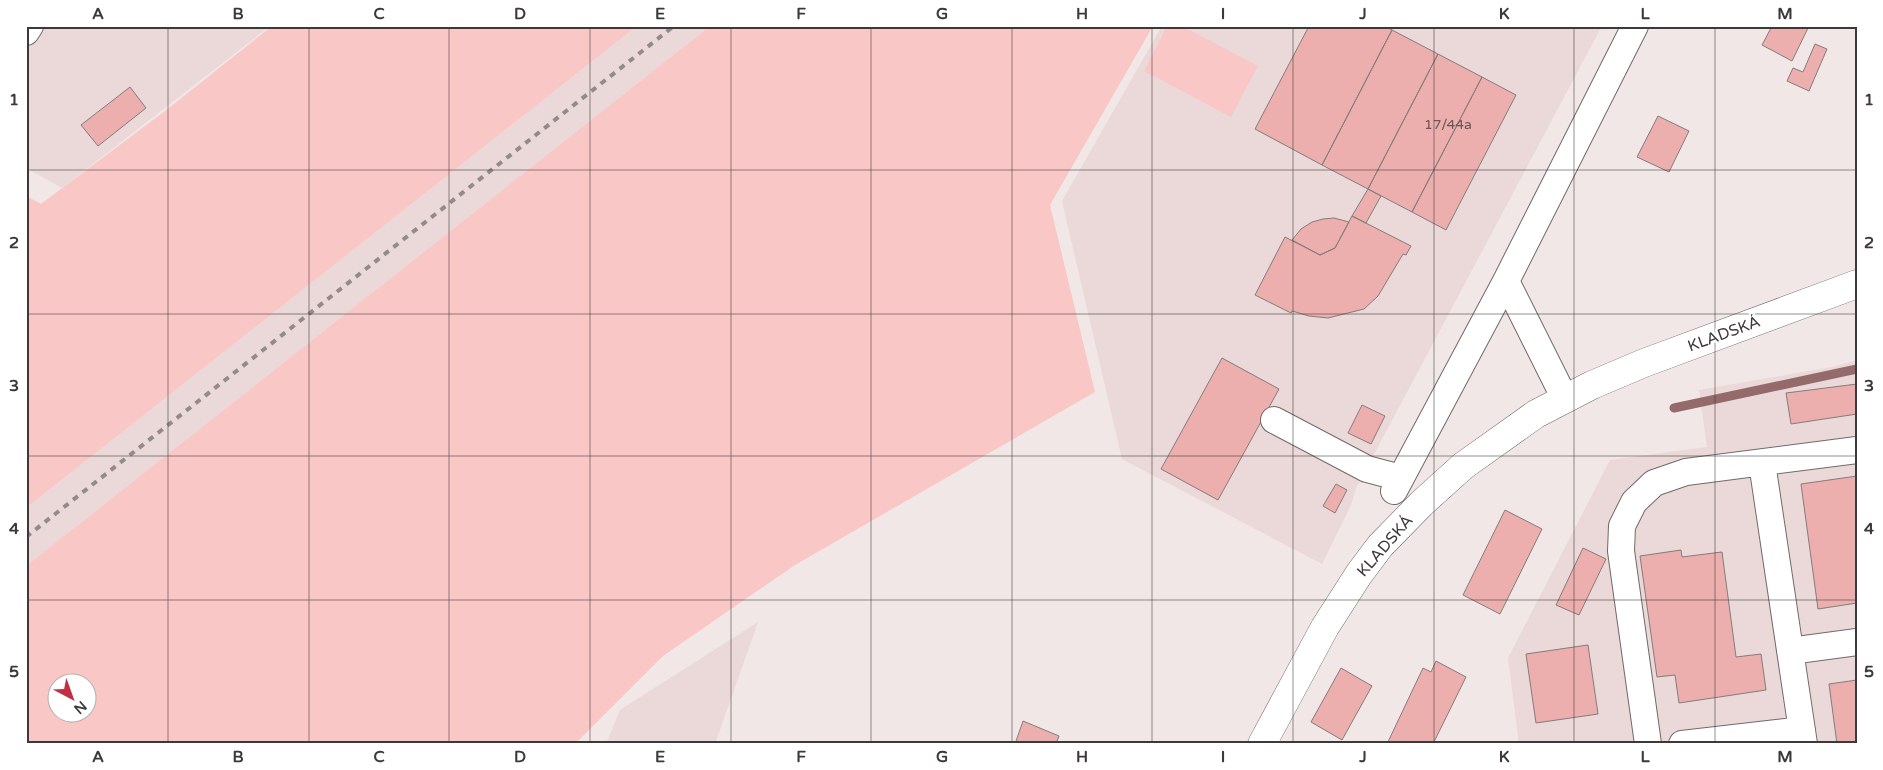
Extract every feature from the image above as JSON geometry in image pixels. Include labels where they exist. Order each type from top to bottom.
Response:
[{"type":"main road","name":"KLADSKÁ","points":[[1262,744],[1342,598],[1380,546],[1421,504],[1463,466],[1536,414],[1592,385],[1644,363],[1857,284]]},
{"type":"street","points":[[26,32],[30,26]]},
{"type":"street","points":[[1274,420],[1398,484],[1506,281],[1636,26]]},
{"type":"street","points":[[1506,281],[1565,399]]},
{"type":"street","points":[[1648,744],[1621,551],[1622,526],[1634,502],[1654,483],[1686,472],[1857,450]]},
{"type":"street","points":[[1682,744],[1803,737],[1762,463]]},
{"type":"street","points":[[1790,651],[1857,642]]},
{"type":"shaded area","points":[[26,26],[270,26],[62,188],[26,168]]},
{"type":"shaded area","points":[[272,26],[637,26],[26,508],[26,196],[41,204],[165,111]]},
{"type":"shaded area","points":[[637,26],[710,26],[26,566],[26,508]]},
{"type":"shaded area","points":[[710,26],[1153,26],[1050,205],[1095,392],[795,565],[663,656],[575,744],[26,744],[26,566]]},
{"type":"shaded area","points":[[1162,26],[1602,26],[1356,488],[1351,505],[1322,564],[1122,459],[1062,201]]},
{"type":"shaded area","points":[[1167,26],[1182,26],[1258,66],[1231,117],[1144,71]]},
{"type":"shaded area","points":[[1857,360],[1857,744],[1519,744],[1508,658],[1610,460],[1707,447],[1699,390],[1832,367]]},
{"type":"shaded area","points":[[758,622],[715,744],[606,744],[620,710]]},
{"type":"building","points":[[1309,26],[1386,26],[1392,30],[1322,165],[1255,129]]},
{"type":"building","points":[[1772,26],[1809,26],[1792,61],[1762,45]]},
{"type":"building","points":[[1392,30],[1438,54],[1368,189],[1322,165]]},
{"type":"building","points":[[1815,44],[1827,49],[1809,91],[1787,81],[1793,68],[1803,72]]},
{"type":"building","points":[[1438,54],[1482,77],[1412,212],[1368,189]]},
{"type":"building","points":[[1482,77],[1516,95],[1446,230],[1412,212]]},
{"type":"building","points":[[130,87],[146,108],[98,146],[81,125]]},
{"type":"building","points":[[1658,116],[1689,131],[1669,172],[1637,157]]},
{"type":"building","points":[[1368,189],[1381,196],[1366,223],[1352,216]]},
{"type":"building","points":[[1352,216],[1411,246],[1406,255],[1403,254],[1378,296],[1364,309],[1328,318],[1309,316],[1292,311],[1291,313],[1255,295],[1285,237],[1320,255],[1335,248]]},
{"type":"building","points":[[1334,218],[1349,222],[1335,248],[1320,255],[1292,240],[1301,229],[1312,222]]},
{"type":"building","points":[[1222,358],[1279,389],[1218,500],[1161,469]]},
{"type":"building","points":[[1857,384],[1857,414],[1791,424],[1786,393]]},
{"type":"building","points":[[1362,405],[1385,416],[1371,444],[1348,433]]},
{"type":"building","points":[[1857,476],[1857,603],[1818,609],[1801,484]]},
{"type":"building","points":[[1336,484],[1347,490],[1335,513],[1323,506]]},
{"type":"building","points":[[1505,510],[1542,529],[1500,614],[1463,595]]},
{"type":"building","points":[[1583,548],[1606,559],[1579,615],[1556,605]]},
{"type":"building","points":[[1681,550],[1682,557],[1722,552],[1736,657],[1761,654],[1766,690],[1679,703],[1675,675],[1657,677],[1640,556]]},
{"type":"building","points":[[1588,645],[1598,714],[1536,723],[1526,654]]},
{"type":"building","points":[[1436,661],[1466,677],[1433,744],[1387,744],[1423,668],[1431,672]]},
{"type":"building","points":[[1341,668],[1372,686],[1342,740],[1311,722]]},
{"type":"building","points":[[1857,680],[1857,744],[1837,744],[1829,684]]},
{"type":"building","points":[[1023,721],[1059,736],[1056,744],[1015,744]]},
{"type":"waterway","points":[[1674,408],[1857,369]]},
{"type":"railway","points":[[26,537],[674,26]]}]
